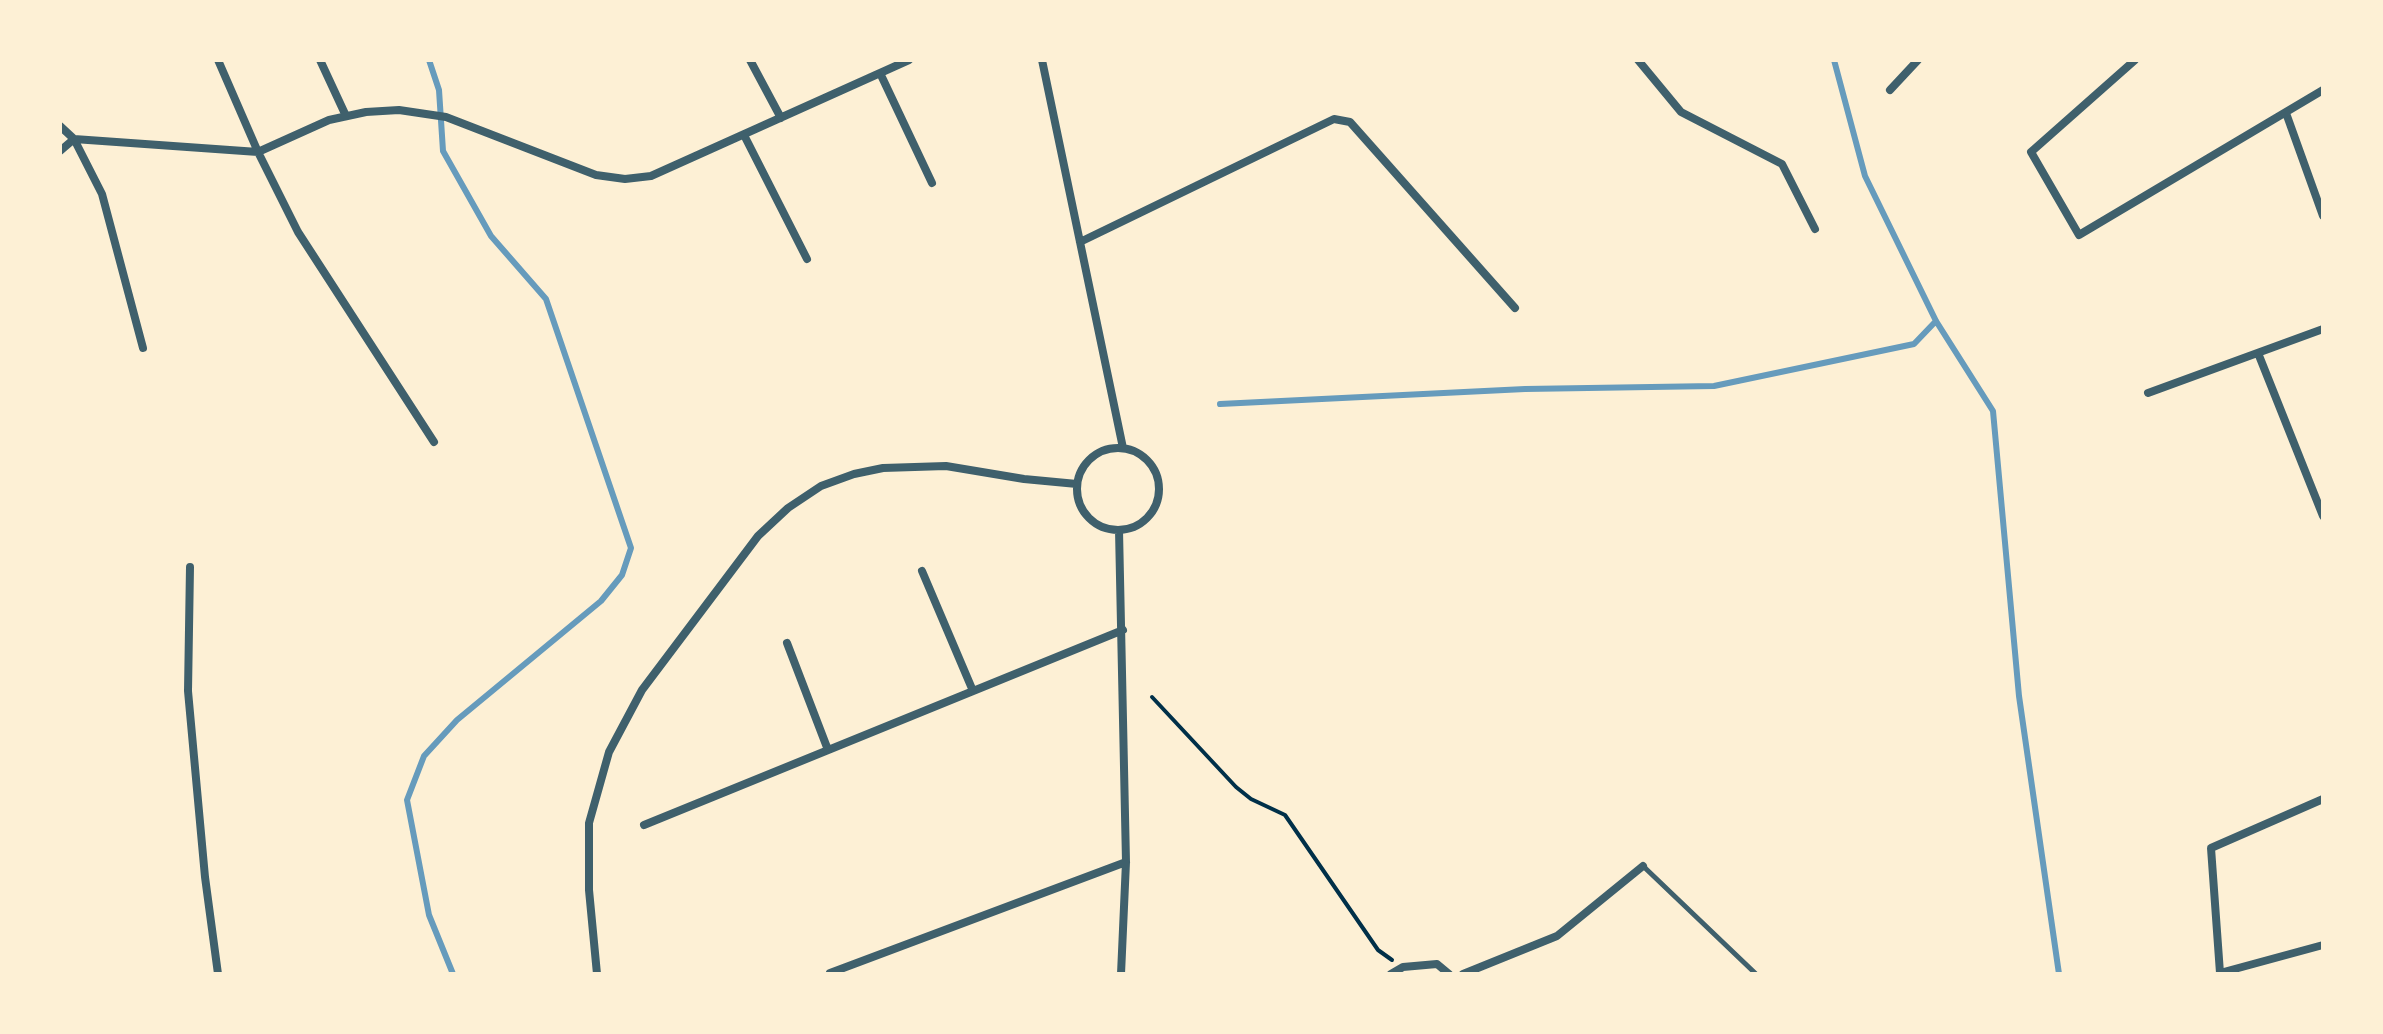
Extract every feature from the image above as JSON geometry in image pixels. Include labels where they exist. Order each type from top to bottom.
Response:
[{"type":"street","points":[[218,60],[258,152],[298,232],[434,442]]},
{"type":"street","points":[[320,60],[346,116]]},
{"type":"street","points":[[750,60],[781,118]]},
{"type":"street","points":[[60,151],[74,139],[258,152],[329,120],[399,110],[466,123],[596,175],[625,179],[651,176],[909,60]]},
{"type":"street","points":[[1042,60],[1123,448]]},
{"type":"street","points":[[1638,60],[1681,112],[1782,164],[1815,229]]},
{"type":"street","points":[[1890,90],[1918,60]]},
{"type":"street","points":[[2135,60],[2031,152],[2079,235],[2323,90]]},
{"type":"street","points":[[880,73],[932,183]]},
{"type":"street","points":[[2286,113],[2323,216]]},
{"type":"street","points":[[1080,242],[1334,119],[1350,122],[1515,308]]},
{"type":"street","points":[[60,126],[74,139],[102,194],[143,348]]},
{"type":"street","points":[[744,135],[807,259]]},
{"type":"street","points":[[2148,393],[2323,329]]},
{"type":"street","points":[[2258,353],[2323,516]]},
{"type":"street","points":[[1110,448],[1123,448],[1147,460],[1159,484],[1153,510],[1133,527],[1119,530],[1093,522],[1077,498],[1077,484],[1087,461],[1110,448]]},
{"type":"street","points":[[597,974],[589,890],[589,823],[609,752],[642,690],[758,536],[788,508],[821,486],[883,468],[946,466],[1077,484]]},
{"type":"street","points":[[1119,530],[1126,862],[1121,974]]},
{"type":"street","points":[[190,567],[188,691],[205,877],[218,974]]},
{"type":"street","points":[[922,571],[973,691]]},
{"type":"street","points":[[644,825],[1123,630]]},
{"type":"street","points":[[787,643],[828,750]]},
{"type":"street","points":[[2323,799],[2211,848],[2220,973],[2323,945]]},
{"type":"street","points":[[830,973],[1126,862]]},
{"type":"street","points":[[1463,974],[1557,936],[1643,866]]},
{"type":"street","points":[[1391,974],[1403,967],[1437,964],[1449,974]]},
{"type":"lane","points":[[1643,866],[1756,974]]},
{"type":"path","points":[[1152,697],[1236,787],[1251,799],[1285,815],[1378,950],[1403,967]]},
{"type":"waterway","points":[[429,60],[439,90],[443,151],[491,236],[546,299],[631,548],[622,575],[601,601],[457,720],[424,756],[407,800],[429,915],[453,974]]},
{"type":"waterway","points":[[1834,60],[1865,176],[1936,321],[1993,411],[2019,696],[2059,974]]},
{"type":"waterway","points":[[1220,404],[1525,389],[1714,386],[1914,344],[1936,321]]}]
